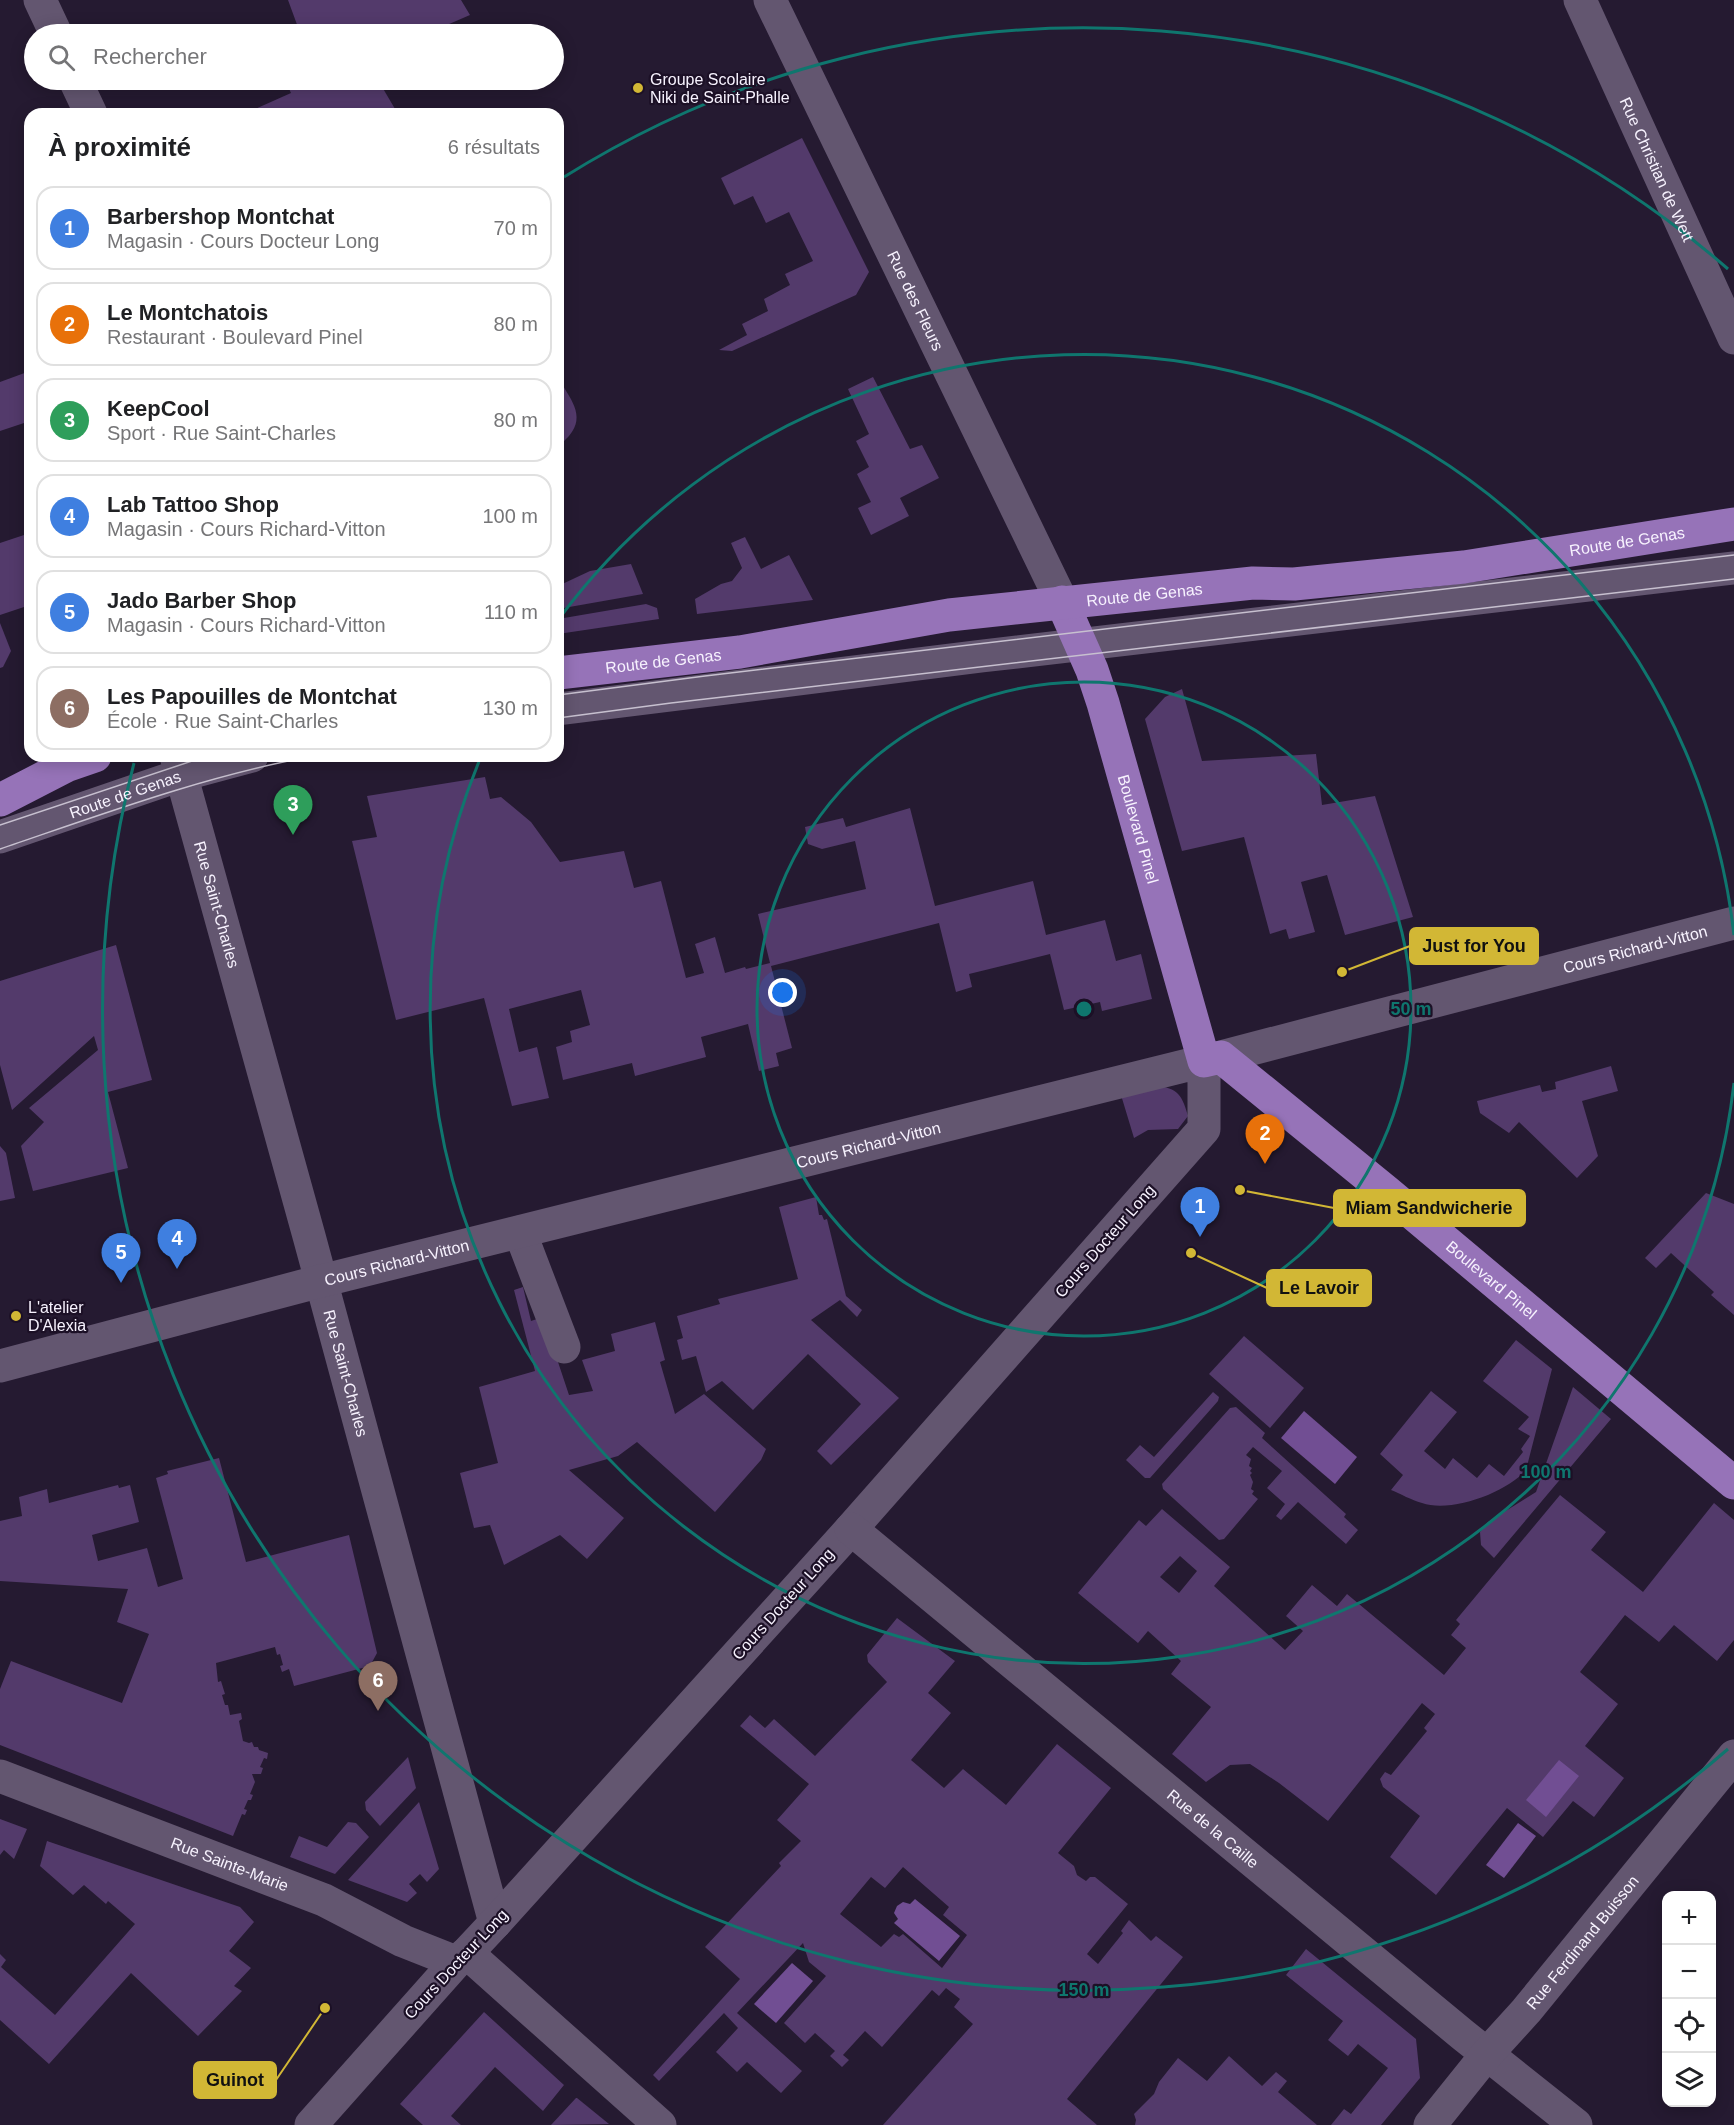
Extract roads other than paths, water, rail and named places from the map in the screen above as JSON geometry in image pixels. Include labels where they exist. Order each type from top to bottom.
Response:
[{"type":"main road","name":"Route de Genas","points":[[564,672],[740,652],[949,615],[1253,583],[1294,584],[1464,567],[1734,524]]},
{"type":"main road","name":"Boulevard Pinel","points":[[1062,602],[1103,703],[1212,1059],[1387,1192],[1734,1483]]},
{"type":"main road","points":[[0,800],[78,762]]},
{"type":"street","points":[[40,0],[51,24]]},
{"type":"street","name":"Rue des Fleurs","points":[[770,0],[1062,602]]},
{"type":"street","name":"Rue Christian de Wett","points":[[1580,0],[1734,338]]},
{"type":"street","points":[[80,90],[88,108]]},
{"type":"street","name":"Route de Genas","points":[[564,708],[1734,568]]},
{"type":"street","name":"Route de Genas","points":[[0,837],[178,765],[203,762]]},
{"type":"street","name":"Rue Saint-Charles","points":[[178,765],[495,1923]]},
{"type":"street","name":"Cours Richard-Vitton","points":[[0,1366],[321,1281],[1212,1059],[1734,923]]},
{"type":"street","name":"Cours Docteur Long","points":[[310,2125],[851,1529],[1204,1129],[1212,1059]]},
{"type":"street","points":[[520,1232],[564,1347]]},
{"type":"street","name":"Rue de la Caille","points":[[851,1529],[1576,2125]]},
{"type":"street","name":"Rue Ferdinand Buisson","points":[[1430,2125],[1734,1756]]},
{"type":"street","name":"Rue Sainte-Marie","points":[[0,1776],[324,1900],[403,1941],[462,1957],[660,2125]]},
{"type":"tram line","points":[[564,694],[1734,555]]},
{"type":"tram line","points":[[564,717],[1734,579]]},
{"type":"tram line","points":[[0,825],[189,762]]},
{"type":"tram line","points":[[0,849],[194,785],[283,762]]},
{"type":"place","name":"Groupe Scolaire Niki de Saint-Phalle","points":[[638,88]]},
{"type":"place","name":"KeepCool","points":[[293,835]]},
{"type":"place","name":"Just for You","points":[[1342,972]]},
{"type":"place","name":"Le Montchatois","points":[[1265,1164]]},
{"type":"place","name":"Miam Sandwicherie","points":[[1240,1190]]},
{"type":"place","name":"Barbershop Montchat","points":[[1200,1237]]},
{"type":"place","name":"Le Lavoir","points":[[1191,1253]]},
{"type":"place","name":"Lab Tattoo Shop","points":[[177,1269]]},
{"type":"place","name":"Jado Barber Shop","points":[[121,1283]]},
{"type":"place","name":"L'atelier D'Alexia","points":[[16,1316]]},
{"type":"place","name":"Les Papouilles de Montchat","points":[[378,1711]]},
{"type":"place","name":"Guinot","points":[[325,2008]]}]
